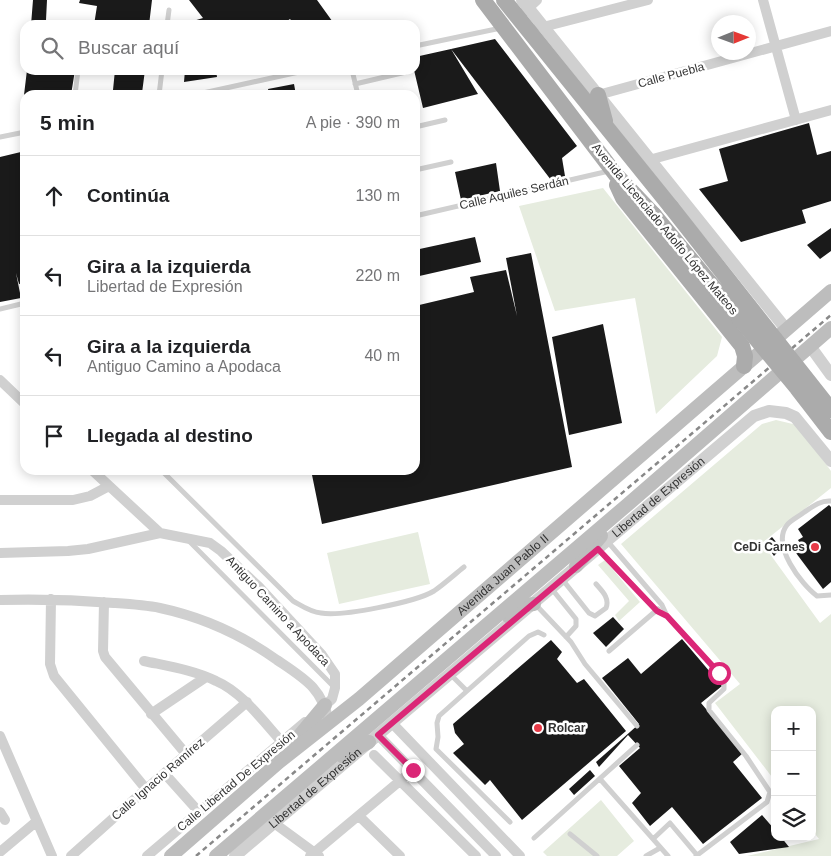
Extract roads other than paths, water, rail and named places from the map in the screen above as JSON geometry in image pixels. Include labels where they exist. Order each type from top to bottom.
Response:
[{"type":"main road","name":"Avenida Licenciado Adolfo López Mateos","points":[[483,0],[614,172],[654,215],[831,432]]},
{"type":"main road","name":"Avenida Licenciado Adolfo López Mateos","points":[[504,0],[526,7],[606,126],[831,410]]},
{"type":"main road","points":[[598,95],[606,126]]},
{"type":"main road","points":[[614,172],[616,185],[623,198],[736,338],[744,351],[744,366]]},
{"type":"main road","name":"Avenida Juan Pablo II","points":[[171,856],[279,762],[359,699],[831,291]]},
{"type":"main road","points":[[216,856],[626,506],[831,328]]},
{"type":"main road","points":[[576,566],[626,506]]},
{"type":"main road","points":[[456,651],[472,643],[525,605],[534,604]]},
{"type":"main road","points":[[279,762],[285,752],[325,705]]},
{"type":"main road","points":[[323,765],[373,739]]},
{"type":"street","points":[[543,27],[648,0]]},
{"type":"street","points":[[763,0],[796,120]]},
{"type":"street","points":[[526,7],[786,329]]},
{"type":"street","name":"Calle Puebla","points":[[598,95],[831,32]]},
{"type":"street","points":[[649,160],[831,110]]},
{"type":"street","points":[[736,338],[753,337],[761,333],[767,327],[772,311]]},
{"type":"street","points":[[810,346],[831,375]]},
{"type":"street","points":[[0,380],[20,399]]},
{"type":"street","name":"Libertad de Expresión","points":[[236,856],[534,604],[731,434],[761,413],[768,411],[779,412],[795,418],[831,461]]},
{"type":"street","points":[[97,475],[160,533]]},
{"type":"street","points":[[0,500],[73,500],[90,496],[109,486]]},
{"type":"street","points":[[0,553],[88,549],[160,533]]},
{"type":"street","name":"Antiguo Camino a Apodaca","points":[[160,533],[210,543],[222,551],[330,665],[335,674],[335,688]]},
{"type":"street","points":[[0,600],[51,599],[158,607],[225,629],[262,649],[313,686],[325,705],[329,722]]},
{"type":"street","points":[[51,599],[50,664],[54,676],[146,789]]},
{"type":"street","points":[[104,602],[104,657],[186,754]]},
{"type":"street","points":[[144,661],[217,681],[247,702],[282,742]]},
{"type":"street","points":[[151,714],[206,677]]},
{"type":"street","points":[[325,705],[332,699],[335,688]]},
{"type":"street","name":"Calle Ignacio Ramírez","points":[[71,856],[247,702]]},
{"type":"street","name":"Calle Libertad De Expresión","points":[[147,856],[325,705]]},
{"type":"street","points":[[392,723],[520,856]]},
{"type":"street","points":[[0,736],[3,751],[52,856]]},
{"type":"street","points":[[373,739],[413,770],[496,856]]},
{"type":"street","points":[[374,755],[476,856]]},
{"type":"street","points":[[274,823],[315,855],[413,770]]},
{"type":"street","points":[[165,774],[199,812]]},
{"type":"street","points":[[359,816],[400,856]]},
{"type":"street","points":[[0,852],[37,822]]},
{"type":"lane","points":[[168,20],[169,10]]},
{"type":"lane","points":[[420,45],[504,27]]},
{"type":"lane","points":[[76,90],[77,75]]},
{"type":"lane","points":[[160,90],[161,75]]},
{"type":"lane","points":[[219,90],[286,75]]},
{"type":"lane","points":[[353,75],[357,90]]},
{"type":"lane","points":[[355,84],[393,75]]},
{"type":"lane","points":[[420,126],[445,120]]},
{"type":"lane","points":[[0,137],[20,133]]},
{"type":"lane","points":[[420,169],[450,162]]},
{"type":"lane","name":"Calle Aquiles Serdán","points":[[420,215],[614,172]]},
{"type":"lane","points":[[0,309],[20,304]]},
{"type":"lane","points":[[166,475],[293,601],[312,611],[323,614],[344,613],[405,601],[433,592],[464,567]]},
{"type":"lane","points":[[831,500],[821,501],[792,520],[787,525],[783,534],[786,555],[797,576],[817,596],[831,595]]},
{"type":"lane","points":[[186,538],[335,688]]},
{"type":"lane","points":[[602,545],[662,605],[667,616],[722,678],[724,689],[710,703],[709,710],[746,756],[770,792],[767,802],[697,856],[670,824],[652,839]]},
{"type":"lane","points":[[602,545],[657,611],[667,616]]},
{"type":"lane","points":[[561,579],[589,613],[595,616],[608,605],[607,597],[596,584]]},
{"type":"lane","points":[[551,588],[576,618],[576,626],[566,637]]},
{"type":"lane","points":[[534,604],[566,637],[594,675],[637,726]]},
{"type":"lane","points":[[609,651],[662,605]]},
{"type":"lane","points":[[510,822],[436,749],[438,737],[437,723],[439,716],[529,636],[538,632],[544,635]]},
{"type":"lane","points":[[450,674],[467,691]]},
{"type":"lane","points":[[534,838],[637,745]]},
{"type":"lane","points":[[600,779],[668,856]]},
{"type":"lane","points":[[570,834],[597,856]]},
{"type":"lane","points":[[646,856],[660,848]]},
{"type":"railway","points":[[196,856],[831,315]]},
{"type":"place","name":"CeDi Carnes","points":[[815,547]]},
{"type":"place","name":"Rolcar","points":[[538,728]]}]
